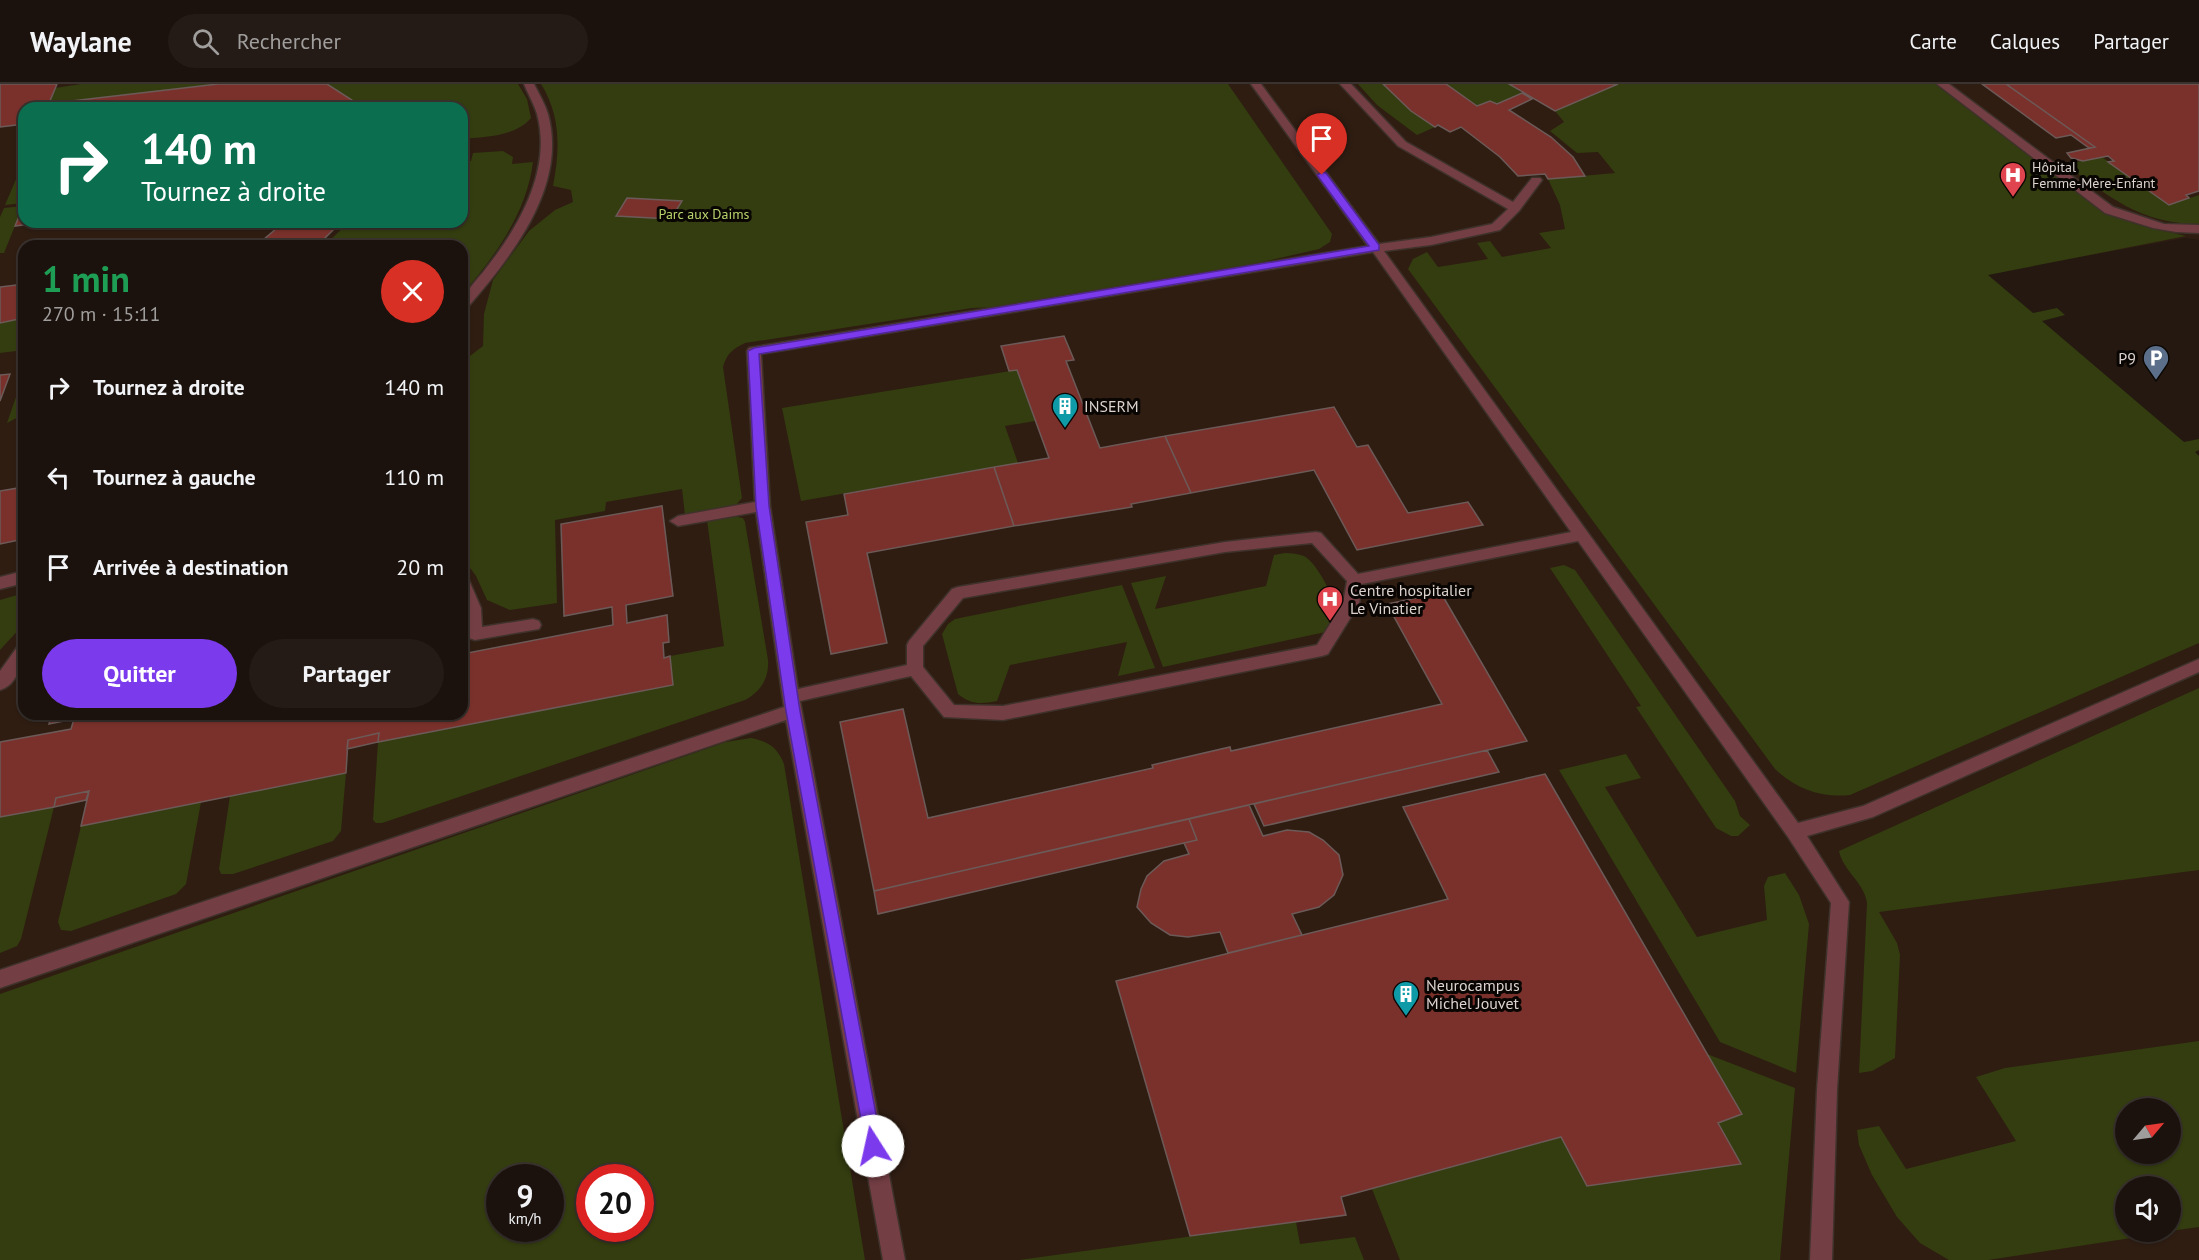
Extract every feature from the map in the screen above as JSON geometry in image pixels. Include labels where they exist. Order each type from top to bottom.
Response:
[{"type":"lane","points":[[468,299],[484,282],[514,239],[541,186],[546,160],[545,121],[537,96],[529,84]]},
{"type":"lane","points":[[1256,84],[1794,832],[1839,902],[1827,1090],[1821,1260]]},
{"type":"lane","points":[[1345,84],[1402,144],[1515,208]]},
{"type":"lane","points":[[1942,84],[2109,210],[2135,220],[2163,226],[2199,229]]},
{"type":"lane","points":[[894,1260],[792,704],[763,506],[754,351],[1376,248],[1431,241],[1496,227],[1515,208],[1536,180]]},
{"type":"lane","points":[[678,521],[763,506]]},
{"type":"lane","points":[[1355,580],[1581,535]]},
{"type":"lane","points":[[1316,537],[1355,580],[1350,604],[1322,650],[1003,713],[950,712],[915,669],[915,645],[958,593],[1225,547],[1316,537]]},
{"type":"lane","points":[[0,583],[18,578]]},
{"type":"lane","points":[[468,596],[473,608],[475,634],[533,625]]},
{"type":"lane","points":[[0,684],[18,658]]},
{"type":"lane","points":[[1794,832],[1867,812],[2199,665]]},
{"type":"lane","points":[[0,979],[792,704],[915,669]]},
{"type":"shaded area","name":"Centre hospitalier Le Vinatier","points":[[0,84],[2199,84],[2199,240],[2185,238],[1987,274],[2199,530],[2199,1260],[0,1260]]},
{"type":"green space","points":[[81,84],[218,84],[50,102],[55,88]]},
{"type":"green space","points":[[327,84],[518,84],[527,99],[531,118],[517,129],[508,132],[468,138],[468,102],[354,102]]},
{"type":"green space","name":"Parc aux Daims","points":[[541,84],[1228,84],[1332,234],[1330,242],[1319,249],[1236,268],[999,307],[972,308],[745,343],[731,352],[723,367],[742,498],[735,506],[685,515],[682,489],[606,502],[605,511],[555,520],[557,603],[510,610],[487,600],[476,576],[468,565],[468,357],[483,346],[484,314],[493,280],[529,231],[555,210],[573,202],[571,190],[553,186],[558,146],[555,121],[548,96]]},
{"type":"green space","points":[[1358,84],[1383,84],[1411,111],[1435,127],[1417,135],[1377,105]]},
{"type":"green space","points":[[1446,84],[1509,84],[1522,93],[1497,104],[1490,101],[1477,106]]},
{"type":"green space","points":[[1618,84],[1938,84],[2106,212],[2135,224],[2186,236],[1988,275],[2033,313],[2057,308],[2065,315],[2042,321],[2184,442],[2199,439],[2199,450],[2195,452],[2199,456],[2199,643],[1850,795],[1829,795],[1810,791],[1792,782],[1775,769],[1408,269],[1413,259],[1427,252],[1438,267],[1488,259],[1477,243],[1490,241],[1502,257],[1551,248],[1539,233],[1565,229],[1560,205],[1548,179],[1615,173],[1598,152],[1577,153],[1550,131],[1564,122],[1555,111]]},
{"type":"green space","points":[[503,151],[513,157],[512,164],[533,162],[530,181],[517,216],[486,265],[468,287],[468,240],[330,240],[343,228],[468,228],[468,161],[471,161],[473,153]]},
{"type":"green space","points":[[2102,157],[2169,205],[2199,195],[2199,224],[2178,223],[2143,214],[2111,197],[2065,164]]},
{"type":"green space","points":[[18,175],[18,204],[5,205]]},
{"type":"green space","points":[[18,207],[18,218],[4,253],[0,253],[0,217],[4,208]]},
{"type":"green space","points":[[18,319],[18,351],[0,353],[0,323]]},
{"type":"green space","points":[[1017,370],[1035,421],[1005,426],[1018,463],[801,501],[782,408]]},
{"type":"green space","points":[[18,391],[18,417],[7,423]]},
{"type":"green space","points":[[732,516],[743,518],[745,522],[768,660],[765,679],[755,693],[745,700],[382,823],[376,823],[373,820],[378,742],[673,685],[670,656],[724,646],[707,520]]},
{"type":"green space","points":[[1285,553],[1304,556],[1321,575],[1338,613],[1339,620],[1330,631],[1163,667],[1131,583],[1166,576],[1155,609],[1266,586],[1274,555]]},
{"type":"green space","points":[[1564,565],[1575,570],[1735,801],[1740,816],[1750,825],[1738,836],[1731,836],[1716,828],[1636,707],[1641,706],[1550,568]]},
{"type":"green space","points":[[1122,585],[1155,668],[1118,676],[1127,642],[1010,665],[997,701],[977,703],[958,694],[942,634],[948,624],[955,619]]},
{"type":"green space","points":[[18,595],[18,630],[0,650],[0,600]]},
{"type":"green space","points":[[2199,688],[2199,870],[1879,912],[1897,943],[1900,955],[1895,1058],[1872,1071],[1859,1073],[1867,903],[1862,889],[1845,865],[1839,851]]},
{"type":"green space","points":[[751,738],[763,741],[775,749],[784,764],[865,1260],[0,1260],[0,994],[726,742]]},
{"type":"green space","points":[[1626,754],[1641,778],[1605,787],[1697,937],[1767,920],[1764,886],[1768,877],[1785,873],[1799,895],[1809,924],[1796,1073],[1720,1042],[1559,770]]},
{"type":"green space","points":[[346,773],[341,831],[333,841],[233,874],[221,874],[219,869],[230,796]]},
{"type":"green space","points":[[201,802],[186,884],[176,894],[71,931],[61,930],[58,922],[81,826]]},
{"type":"green space","points":[[54,807],[21,939],[17,946],[0,953],[0,817]]},
{"type":"green space","points":[[2199,1041],[2199,1227],[2181,1229],[2181,1176],[2115,1176],[2115,1240],[1988,1260],[1949,1260],[1920,1243],[1897,1217],[1872,1175],[1859,1145],[1857,1130],[1879,1126],[1906,1169],[2016,1141],[1976,1077],[2005,1068]]},
{"type":"green space","points":[[1707,1054],[1795,1088],[1780,1260],[1400,1260],[1372,1189],[1561,1137],[1718,1123],[1742,1114]]},
{"type":"green space","points":[[1296,1222],[1300,1244],[1355,1237],[1364,1260],[1019,1260]]},
{"type":"building","points":[[0,84],[57,84],[50,102],[18,102],[18,125],[0,127]]},
{"type":"building","points":[[218,84],[327,84],[354,102],[276,101],[63,102]]},
{"type":"building","points":[[1383,84],[1446,84],[1477,106],[1490,101],[1497,104],[1522,93],[1532,99],[1509,110],[1551,137],[1573,157],[1585,176],[1548,179],[1545,174],[1518,176],[1500,157],[1461,127],[1450,132],[1438,125],[1435,127],[1411,111]]},
{"type":"building","points":[[1509,84],[1618,84],[1555,111]]},
{"type":"building","points":[[1982,84],[2006,84],[2095,147],[2089,148],[2071,135],[2056,138]]},
{"type":"building","points":[[2006,84],[2199,84],[2199,191],[2186,195],[2189,198],[2169,205],[2108,162],[2114,161],[2108,156],[2083,161],[2071,158],[2067,153],[2095,147]]},
{"type":"building","points":[[627,198],[682,201],[671,219],[616,216]]},
{"type":"building","points":[[277,228],[335,228],[323,240],[263,240]]},
{"type":"building","points":[[18,285],[18,319],[0,323],[0,287]]},
{"type":"building","name":"INSERM","points":[[1064,336],[1074,360],[1066,361],[1100,448],[1165,436],[1191,493],[1131,504],[1132,507],[1014,526],[994,467],[1049,458],[1017,370],[1009,371],[1001,346]]},
{"type":"building","points":[[10,374],[0,401],[0,375]]},
{"type":"building","points":[[1334,407],[1357,447],[1368,445],[1408,513],[1468,502],[1483,525],[1357,550],[1314,470],[1191,493],[1165,436]]},
{"type":"building","points":[[994,467],[1014,526],[867,553],[887,643],[831,654],[806,522],[848,515],[844,494]]},
{"type":"building","points":[[18,488],[18,540],[0,544],[0,491]]},
{"type":"building","points":[[662,506],[673,596],[626,605],[627,623],[667,615],[669,642],[663,643],[664,658],[670,656],[673,685],[378,742],[379,733],[348,740],[346,773],[81,826],[89,791],[56,798],[54,807],[0,817],[0,742],[71,729],[74,720],[468,720],[468,653],[613,625],[612,607],[564,616],[561,524]]},
{"type":"building","points":[[1441,593],[1527,741],[874,891],[840,722],[903,709],[928,818],[1153,768],[1152,765],[1230,747],[1231,751],[1442,704],[1387,604]]},
{"type":"building","points":[[50,720],[69,720],[49,724]]},
{"type":"building","points":[[379,733],[378,742],[347,749],[348,740]]},
{"type":"building","points":[[1487,750],[1499,772],[1264,826],[1254,804]]},
{"type":"building","name":"Neurocampus Michel Jouvet","points":[[1545,774],[1742,1114],[1718,1123],[1741,1164],[1587,1186],[1561,1137],[1341,1197],[1346,1215],[1190,1236],[1116,981],[1448,899],[1403,807]]},
{"type":"building","points":[[89,791],[86,800],[54,807],[56,798]]},
{"type":"building","points":[[1249,805],[1263,836],[1287,830],[1309,832],[1323,840],[1339,855],[1343,875],[1334,895],[1319,907],[1292,914],[1302,935],[1228,953],[1220,932],[1188,937],[1170,935],[1151,923],[1137,907],[1141,889],[1147,876],[1164,861],[1189,854],[1184,843],[1197,840],[1189,819]]},
{"type":"building","points":[[1189,819],[1197,840],[878,914],[874,891]]},
{"type":"place","name":"Hôpital Femme-Mère-Enfant","points":[[2013,198]]},
{"type":"place","name":"P9","points":[[2156,381]]},
{"type":"place","name":"INSERM","points":[[1065,429]]},
{"type":"place","name":"Centre hospitalier Le Vinatier","points":[[1330,622]]},
{"type":"place","name":"Neurocampus Michel Jouvet","points":[[1406,1017]]},
{"type":"route","points":[[873,1146],[793,711],[763,506],[754,351],[1376,248],[1322,175]]}]
